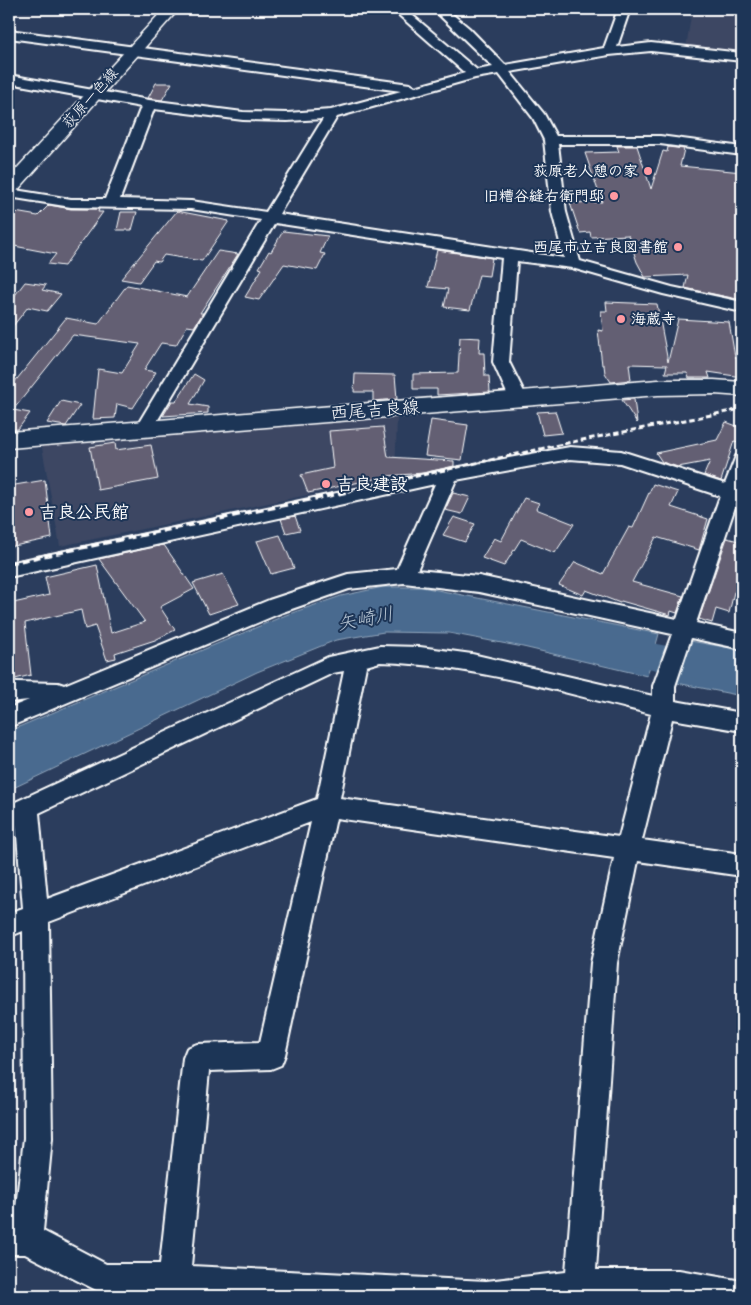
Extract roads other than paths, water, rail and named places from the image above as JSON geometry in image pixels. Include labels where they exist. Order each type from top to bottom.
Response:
[{"type":"main road","name":"荻原一色線","points":[[9,188],[172,9]]},
{"type":"main road","name":"西尾吉良線","points":[[9,440],[394,408],[519,400],[660,387],[713,386],[742,389]]},
{"type":"street","points":[[398,9],[474,74]]},
{"type":"street","points":[[439,9],[465,30],[501,68],[539,117],[551,140],[559,212],[573,264]]},
{"type":"street","points":[[609,51],[624,9]]},
{"type":"street","points":[[9,34],[421,89]]},
{"type":"street","points":[[9,79],[149,104],[252,116],[287,118],[332,114],[501,68],[609,51],[660,48],[742,57]]},
{"type":"street","points":[[111,202],[149,104]]},
{"type":"street","points":[[144,429],[332,114]]},
{"type":"street","points":[[551,140],[660,140],[742,151]]},
{"type":"street","points":[[9,192],[71,203],[191,204],[510,256],[573,264],[669,291],[742,307]]},
{"type":"street","points":[[510,256],[501,362],[519,400]]},
{"type":"street","points":[[9,570],[449,475],[555,455],[590,454],[621,457],[737,494]]},
{"type":"street","points":[[580,1286],[604,963],[628,849],[680,635],[737,494],[742,460]]},
{"type":"street","points":[[404,576],[449,475]]},
{"type":"street","points":[[9,718],[66,692],[276,606],[348,582],[404,576],[479,584],[680,635],[742,641]]},
{"type":"street","points":[[742,722],[664,697],[420,654],[380,654],[328,666],[18,811],[36,915],[38,1138],[18,1239],[99,1288],[174,1280],[486,1296],[580,1286],[680,1285],[742,1296]]},
{"type":"street","points":[[174,1280],[197,1058],[271,1055],[327,806],[357,659]]},
{"type":"street","points":[[9,693],[16,691],[66,692]]},
{"type":"street","points":[[9,925],[327,806],[742,865]]},
{"type":"water","points":[[383,587],[422,587],[659,634],[647,676],[523,647],[449,633],[384,632],[336,640],[257,672],[9,790],[9,731],[286,615],[341,596]]},
{"type":"water","points":[[690,641],[742,650],[742,696],[677,683]]},
{"type":"waterway","name":"矢崎川","points":[[608,648],[742,674]]},
{"type":"railway","points":[[340,493],[572,442],[742,409]]},
{"type":"railway","points":[[9,563],[346,492]]},
{"type":"place","name":"荻原老人憩の家","points":[[648,171]]},
{"type":"place","name":"旧糟谷縫右衛門邸","points":[[614,196]]},
{"type":"place","name":"西尾市立吉良図書館","points":[[678,247]]},
{"type":"place","name":"海蔵寺","points":[[621,319]]},
{"type":"place","name":"吉良建設","points":[[326,484]]},
{"type":"place","name":"吉良公民館","points":[[29,512]]}]
